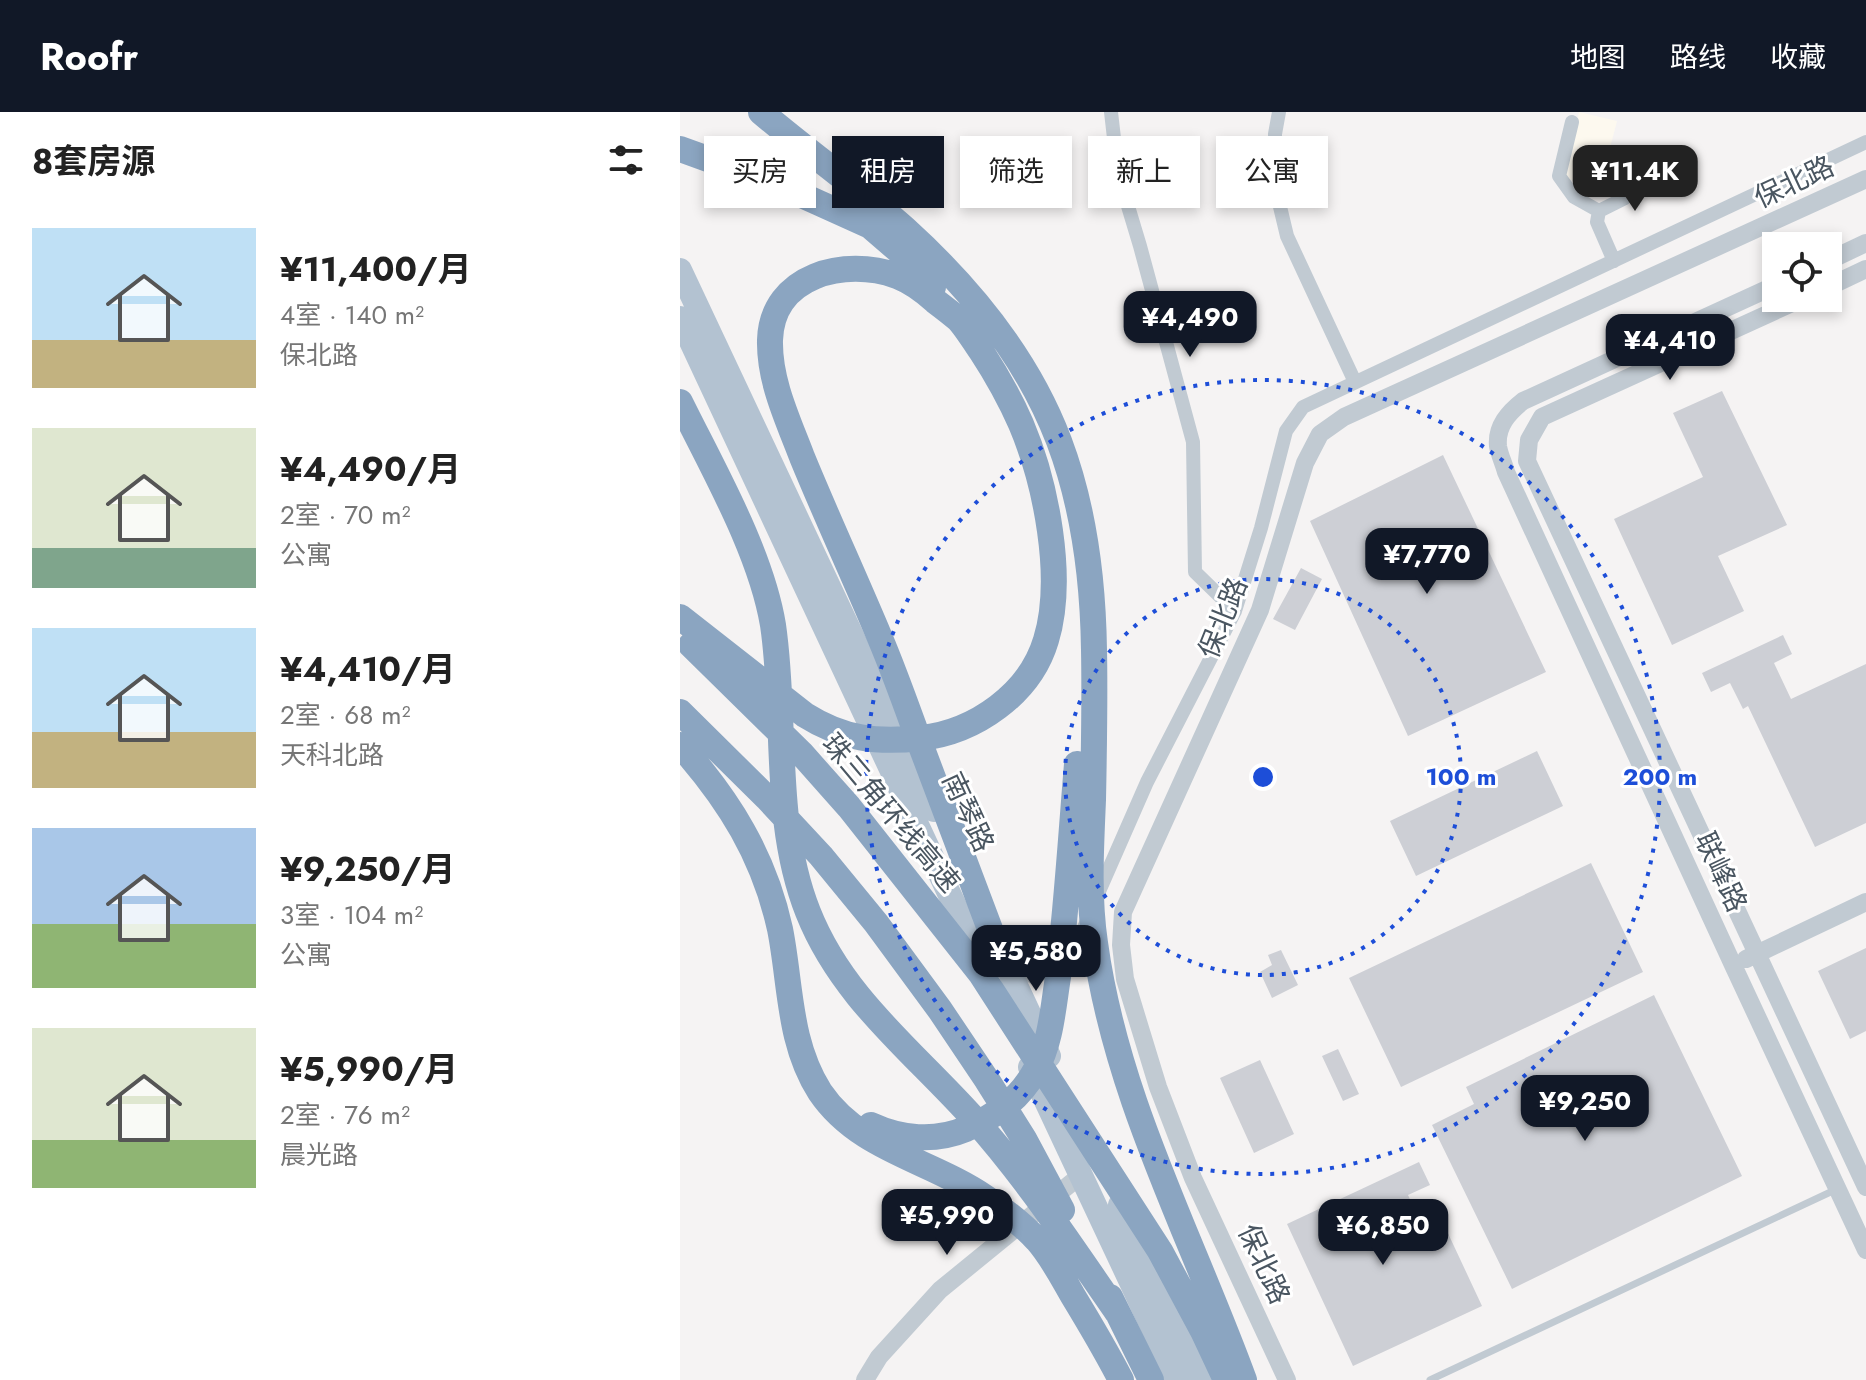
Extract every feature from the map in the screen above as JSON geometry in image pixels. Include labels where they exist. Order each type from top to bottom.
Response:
[{"type":"highway","points":[[761,112],[903,228],[962,287],[1018,361],[1058,439],[1082,520],[1088,564],[1095,722],[1091,891],[1094,940],[1107,1008],[1144,1131],[1244,1380]]},
{"type":"highway","points":[[680,149],[777,184],[853,217],[878,233],[914,266],[961,322],[1007,394],[1030,446],[1041,488],[1053,576],[1050,623],[1035,666],[1000,706],[962,729],[928,738],[897,740],[857,737],[822,726],[680,617]]},
{"type":"highway","points":[[961,322],[907,280],[864,269],[842,270],[808,278],[781,304],[770,335],[770,354],[785,412],[822,507],[882,642],[999,949]]},
{"type":"highway","points":[[680,402],[749,547],[768,601],[775,642],[790,848],[800,890],[816,932],[857,996],[1002,1152],[1117,1312]]},
{"type":"highway","points":[[819,1090],[849,1113],[880,1129],[905,1136],[934,1137],[961,1131],[1006,1107],[1036,1069],[1049,1032],[1061,949],[1089,613]]},
{"type":"highway","name":"珠三角环线高速","points":[[680,634],[801,753],[849,807],[981,974],[1160,1251],[1226,1380]]},
{"type":"highway","points":[[680,712],[821,856],[922,985],[1024,1139],[1151,1380]]},
{"type":"highway","points":[[680,745],[739,822],[762,870],[780,931],[797,1036],[819,1090],[842,1118],[873,1141],[966,1185],[1006,1212],[1037,1240],[1069,1288],[1121,1380]]},
{"type":"main road","name":"南琴路","points":[[680,270],[1202,1380]]},
{"type":"main road","name":"南琴路","points":[[680,318],[1177,1380]]},
{"type":"street","points":[[1111,112],[1118,173],[1193,442],[1195,572],[1235,611]]},
{"type":"street","points":[[1279,112],[1275,134],[1276,190],[1287,236],[1355,382]]},
{"type":"street","points":[[1572,122],[1559,176],[1574,197],[1599,211]]},
{"type":"street","points":[[1039,1035],[1147,782],[1235,611],[1286,431],[1303,407],[1866,142]]},
{"type":"street","points":[[1599,211],[1625,198],[1635,159]]},
{"type":"street","name":"保北路","points":[[1287,1380],[1193,1178],[1158,1087],[1125,979],[1121,945],[1123,912],[1260,610],[1305,463],[1320,434],[1344,417],[1866,179]]},
{"type":"street","points":[[1599,211],[1597,222],[1614,261]]},
{"type":"street","points":[[1842,254],[1866,243]]},
{"type":"street","points":[[1842,280],[1866,269]]},
{"type":"street","name":"联峰路","points":[[1762,291],[1523,401],[1500,427],[1498,446],[1506,472],[1866,1250]]},
{"type":"street","name":"联峰路","points":[[1772,312],[1542,417],[1529,440],[1527,461],[1866,1187]]},
{"type":"street","points":[[1733,965],[1866,902]]},
{"type":"street","points":[[999,949],[1033,977],[1067,965]]},
{"type":"street","points":[[865,1380],[886,1349],[940,1290],[1081,1175]]},
{"type":"lane","points":[[1430,1380],[1838,1189]]},
{"type":"shaded area","points":[[1579,112],[1617,121],[1600,187],[1564,178]]},
{"type":"building","points":[[1722,391],[1787,525],[1718,556],[1744,611],[1672,645],[1614,519],[1703,477],[1673,413]]},
{"type":"building","points":[[1443,455],[1546,672],[1408,736],[1310,521]]},
{"type":"building","points":[[1301,568],[1322,579],[1295,630],[1273,619]]},
{"type":"building","points":[[1783,635],[1792,654],[1774,663],[1791,699],[1866,664],[1866,823],[1815,847],[1748,706],[1743,709],[1730,683],[1711,692],[1702,673]]},
{"type":"building","points":[[1537,751],[1563,806],[1416,876],[1390,821]]},
{"type":"building","points":[[1591,863],[1643,972],[1401,1087],[1349,978]]},
{"type":"building","points":[[1866,948],[1866,1031],[1850,1039],[1818,971]]},
{"type":"building","points":[[1281,950],[1298,985],[1272,998],[1260,972],[1272,965],[1268,955]]},
{"type":"building","points":[[1654,995],[1742,1176],[1512,1289],[1432,1125],[1474,1104],[1466,1087]]},
{"type":"building","points":[[1338,1049],[1359,1094],[1343,1101],[1322,1056]]},
{"type":"building","points":[[1260,1060],[1294,1134],[1254,1153],[1220,1078]]},
{"type":"building","points":[[1419,1162],[1430,1185],[1408,1195],[1428,1238],[1446,1229],[1482,1306],[1353,1366],[1287,1224]]}]
